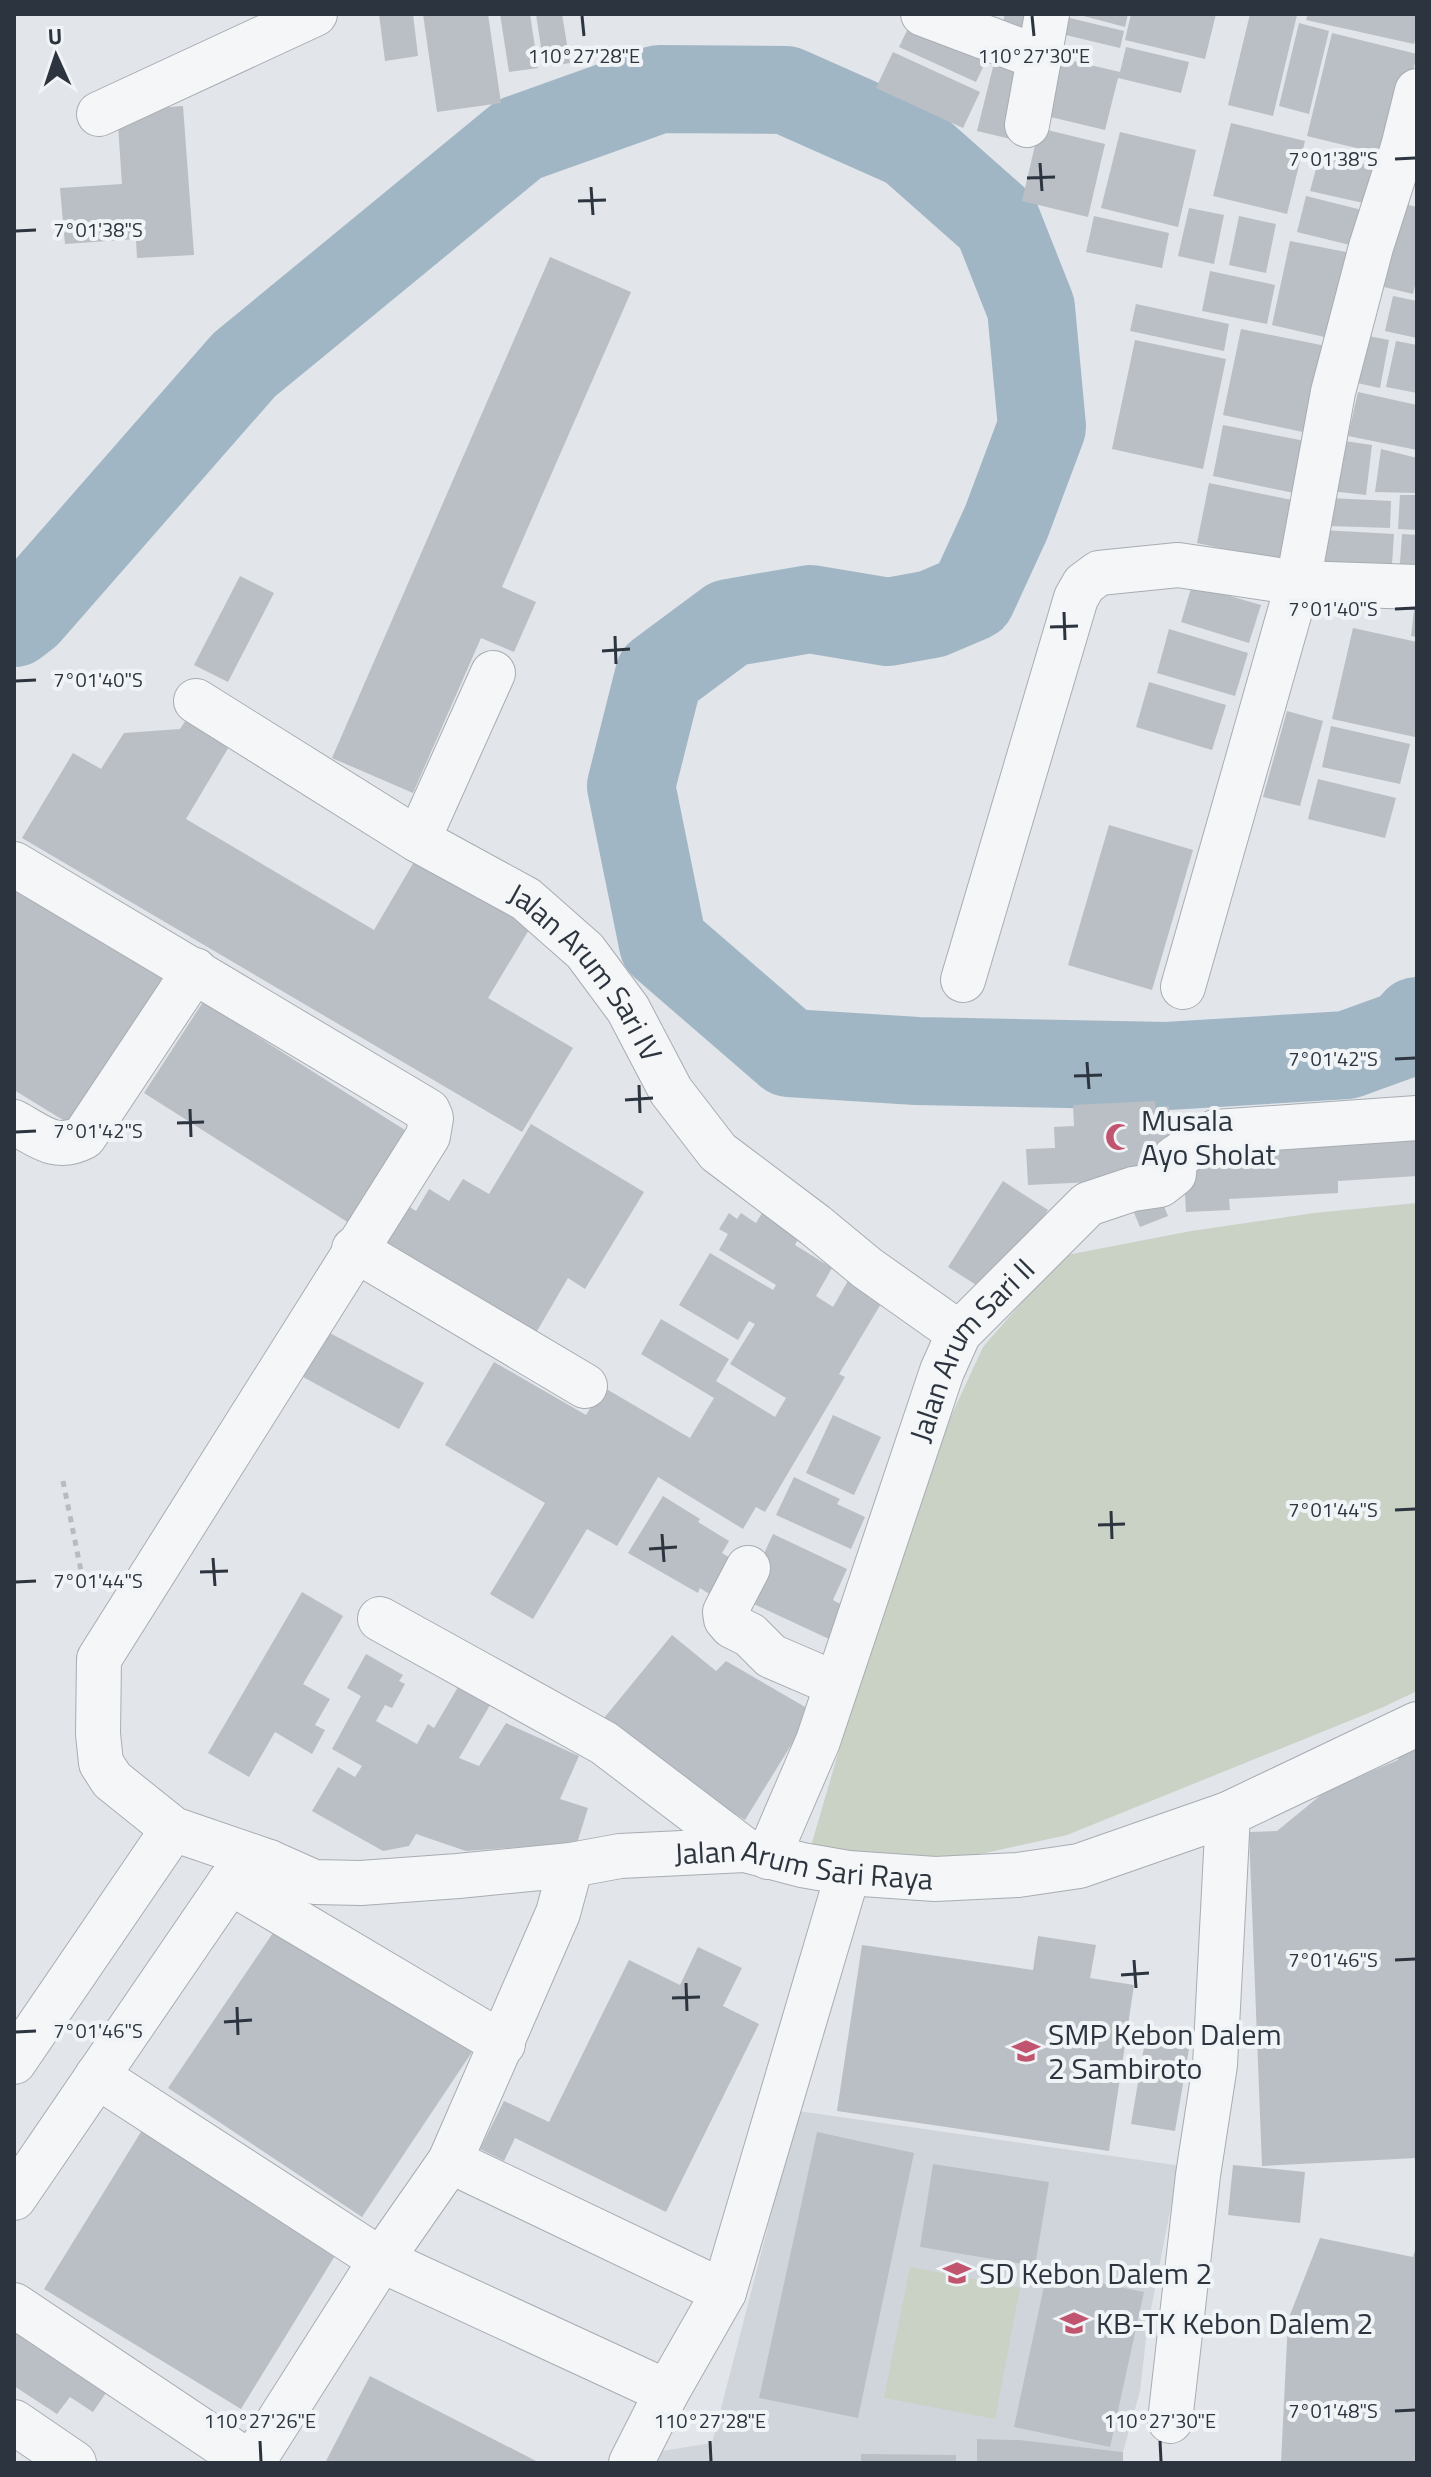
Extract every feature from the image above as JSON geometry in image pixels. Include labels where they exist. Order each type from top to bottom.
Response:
[{"type":"street","points":[[99,114],[315,14]]},
{"type":"street","points":[[923,14],[1040,58]]},
{"type":"street","points":[[1027,125],[1047,14]]},
{"type":"street","points":[[1183,987],[1298,583],[1333,392],[1417,91]]},
{"type":"street","points":[[963,980],[1076,598],[1084,584],[1099,573],[1178,565],[1298,583],[1417,587]]},
{"type":"street","points":[[418,840],[493,673]]},
{"type":"street","name":"Jalan Arum Sari IV","points":[[196,701],[418,840],[526,899],[585,951],[628,1009],[671,1091],[718,1152],[867,1268],[959,1333]]},
{"type":"street","points":[[14,864],[428,1111],[431,1118],[428,1136],[354,1249],[99,1659]]},
{"type":"street","points":[[14,1122],[57,1145],[71,1144],[84,1137],[195,970]]},
{"type":"street","name":"Jalan Arum Sari II","points":[[757,1854],[818,1741],[942,1371],[959,1333],[1088,1204],[1133,1189],[1160,1185],[1174,1174],[1175,1158],[1215,1132],[1417,1118]]},
{"type":"street","points":[[354,1249],[585,1386]]},
{"type":"street","points":[[748,1568],[725,1612],[726,1619],[732,1626],[750,1635],[771,1656],[836,1684]]},
{"type":"street","points":[[380,1619],[604,1743],[757,1854]]},
{"type":"street","name":"Jalan Arum Sari Raya","points":[[99,1659],[98,1734],[101,1763],[112,1780],[173,1829],[269,1862],[314,1882],[361,1883],[571,1865],[620,1856],[757,1854],[848,1873],[935,1879],[1018,1875],[1079,1866],[1228,1814],[1417,1724]]},
{"type":"street","points":[[1170,2421],[1198,2175],[1215,2065],[1228,1814]]},
{"type":"street","points":[[14,2062],[173,1829]]},
{"type":"street","points":[[14,2198],[230,1882],[269,1862]]},
{"type":"street","points":[[14,2305],[251,2463],[381,2260],[450,2161],[558,1913],[571,1865]]},
{"type":"street","points":[[631,2463],[724,2292],[848,1873]]},
{"type":"street","points":[[230,1882],[503,2044]]},
{"type":"street","points":[[97,2076],[381,2260],[667,2392]]},
{"type":"street","points":[[450,2161],[724,2292]]},
{"type":"street","points":[[14,2422],[74,2463]]},
{"type":"path","points":[[63,1481],[99,1659]]},
{"type":"shaded area","name":"SD Kebon Dalem 2","points":[[798,2111],[1182,2166],[1147,2330],[1140,2391],[1123,2452],[1020,2440],[978,2439],[977,2463],[643,2463],[643,2454],[712,2443]]},
{"type":"green space","points":[[1417,1203],[1417,1691],[1067,1835],[926,1866],[811,1846],[912,1501],[983,1347],[1062,1256],[1191,1231],[1314,1213]]},
{"type":"green space","points":[[910,2267],[1020,2288],[995,2419],[884,2398]]},
{"type":"building","points":[[379,14],[413,14],[418,56],[385,61]]},
{"type":"building","points":[[423,14],[488,14],[501,103],[437,112]]},
{"type":"building","points":[[500,14],[530,14],[538,68],[509,72]]},
{"type":"building","points":[[536,14],[562,14],[570,63],[544,67]]},
{"type":"building","points":[[915,14],[992,48],[976,82],[899,47]]},
{"type":"building","points":[[1005,14],[1040,14],[1035,36],[1001,28]]},
{"type":"building","points":[[1053,14],[1124,31],[1120,48],[1049,31]]},
{"type":"building","points":[[1076,14],[1128,14],[1125,27]]},
{"type":"building","points":[[1131,14],[1216,14],[1205,59],[1125,40]]},
{"type":"building","points":[[1250,14],[1297,15],[1273,116],[1228,105]]},
{"type":"building","points":[[1308,14],[1417,14],[1417,33],[1414,44],[1306,20]]},
{"type":"building","points":[[1299,23],[1329,31],[1309,114],[1279,106]]},
{"type":"building","points":[[1332,33],[1417,54],[1393,157],[1307,136]]},
{"type":"building","points":[[1126,47],[1189,62],[1181,93],[1118,78],[1105,130],[1038,114],[1052,56],[1120,72]]},
{"type":"building","points":[[997,51],[1035,61],[1015,140],[977,131]]},
{"type":"building","points":[[893,52],[980,92],[963,128],[876,88]]},
{"type":"building","points":[[183,106],[194,255],[137,258],[136,239],[65,244],[60,188],[122,184],[117,111]]},
{"type":"building","points":[[1231,123],[1305,141],[1287,214],[1213,196]]},
{"type":"building","points":[[1039,128],[1105,144],[1088,217],[1022,201]]},
{"type":"building","points":[[1120,132],[1196,150],[1178,227],[1101,208]]},
{"type":"building","points":[[1320,154],[1381,168],[1372,205],[1310,191]]},
{"type":"building","points":[[1306,196],[1362,210],[1354,246],[1297,232]]},
{"type":"building","points":[[1405,204],[1417,207],[1417,277],[1413,294],[1384,287]]},
{"type":"building","points":[[1189,208],[1224,215],[1214,264],[1178,256]]},
{"type":"building","points":[[1094,216],[1169,233],[1162,268],[1086,252]]},
{"type":"building","points":[[1239,216],[1276,224],[1266,273],[1229,265]]},
{"type":"building","points":[[1290,241],[1351,253],[1333,339],[1272,325]]},
{"type":"building","points":[[550,257],[631,292],[502,587],[536,602],[514,652],[481,638],[413,793],[332,758]]},
{"type":"building","points":[[1210,271],[1275,285],[1267,324],[1202,311]]},
{"type":"building","points":[[1393,296],[1417,301],[1417,338],[1385,331]]},
{"type":"building","points":[[1136,304],[1229,324],[1224,351],[1130,331]]},
{"type":"building","points":[[1241,329],[1336,348],[1317,435],[1223,415]]},
{"type":"building","points":[[1358,334],[1389,340],[1380,388],[1348,381]]},
{"type":"building","points":[[1135,340],[1226,359],[1203,469],[1112,449]]},
{"type":"building","points":[[1396,341],[1417,345],[1417,393],[1386,387]]},
{"type":"building","points":[[1358,392],[1417,405],[1417,450],[1348,436]]},
{"type":"building","points":[[1223,425],[1305,441],[1294,493],[1213,476]]},
{"type":"building","points":[[1337,440],[1372,445],[1366,495],[1331,491]]},
{"type":"building","points":[[1381,449],[1417,458],[1417,493],[1375,492]]},
{"type":"building","points":[[1209,483],[1292,500],[1279,561],[1197,543]]},
{"type":"building","points":[[1400,495],[1417,495],[1417,530],[1398,529]]},
{"type":"building","points":[[1330,498],[1391,501],[1390,528],[1329,526]]},
{"type":"building","points":[[1322,530],[1394,534],[1391,579],[1319,575]]},
{"type":"building","points":[[1402,534],[1417,535],[1417,578],[1399,577]]},
{"type":"building","points":[[240,576],[274,593],[228,682],[194,665]]},
{"type":"building","points":[[1192,585],[1261,605],[1249,643],[1181,622]]},
{"type":"building","points":[[1417,602],[1417,637],[1411,636]]},
{"type":"building","points":[[1353,628],[1417,642],[1415,737],[1332,719]]},
{"type":"building","points":[[1169,629],[1248,653],[1235,696],[1157,673]]},
{"type":"building","points":[[1149,682],[1226,705],[1212,750],[1136,727]]},
{"type":"building","points":[[1287,711],[1323,721],[1300,806],[1263,797]]},
{"type":"building","points":[[190,714],[233,740],[186,819],[374,930],[418,855],[533,923],[488,998],[573,1048],[522,1132],[22,838],[73,753],[101,769],[124,733],[180,729]]},
{"type":"building","points":[[1331,726],[1410,744],[1400,784],[1322,767]]},
{"type":"building","points":[[1318,779],[1396,798],[1385,838],[1308,819]]},
{"type":"building","points":[[1109,825],[1193,850],[1152,990],[1068,965]]},
{"type":"building","points":[[14,890],[166,981],[76,1128],[14,1090]]},
{"type":"building","points":[[203,1002],[408,1132],[349,1223],[144,1093]]},
{"type":"building","name":"Musala Ayo Sholat","points":[[1155,1101],[1155,1107],[1169,1106],[1169,1119],[1183,1118],[1185,1147],[1158,1179],[1028,1185],[1026,1149],[1055,1148],[1054,1127],[1074,1126],[1073,1105]]},
{"type":"building","points":[[531,1124],[644,1192],[585,1289],[568,1278],[533,1338],[380,1246],[405,1204],[416,1211],[429,1189],[449,1201],[463,1179],[489,1194]]},
{"type":"building","points":[[1417,1128],[1417,1176],[1338,1181],[1338,1193],[1229,1199],[1230,1210],[1186,1212],[1183,1157],[1227,1155],[1226,1140]]},
{"type":"building","points":[[1003,1181],[1048,1210],[992,1295],[948,1267]]},
{"type":"building","points":[[1157,1190],[1168,1216],[1140,1227],[1129,1201]]},
{"type":"building","points":[[765,1208],[803,1230],[795,1245],[832,1268],[816,1296],[833,1307],[853,1272],[888,1292],[839,1374],[845,1377],[765,1512],[756,1507],[743,1529],[658,1477],[617,1546],[587,1529],[533,1619],[490,1594],[545,1503],[445,1445],[494,1362],[586,1415],[603,1387],[690,1438],[714,1398],[641,1354],[661,1319],[729,1359],[716,1381],[775,1417],[786,1398],[730,1364],[755,1324],[749,1321],[738,1340],[679,1305],[710,1253],[773,1290],[776,1285],[719,1250],[728,1234],[719,1229],[729,1213],[737,1219],[741,1213],[756,1223]]},
{"type":"building","points":[[328,1332],[424,1383],[399,1429],[303,1377]]},
{"type":"building","points":[[833,1415],[881,1437],[854,1495],[806,1473]]},
{"type":"building","points":[[794,1477],[840,1499],[837,1504],[865,1517],[851,1549],[776,1515]]},
{"type":"building","points":[[663,1496],[729,1541],[722,1553],[738,1563],[717,1599],[700,1588],[698,1593],[628,1553]]},
{"type":"building","points":[[773,1534],[847,1569],[833,1600],[844,1606],[829,1639],[743,1599]]},
{"type":"building","points":[[302,1592],[343,1616],[303,1684],[330,1699],[315,1725],[325,1730],[312,1754],[275,1732],[249,1777],[208,1753]]},
{"type":"building","points":[[672,1635],[716,1671],[726,1661],[812,1711],[745,1820],[645,1759],[600,1723]]},
{"type":"building","points":[[366,1654],[403,1675],[399,1681],[405,1684],[392,1708],[385,1705],[376,1721],[417,1744],[428,1724],[434,1728],[461,1682],[493,1700],[459,1758],[479,1766],[506,1723],[579,1756],[560,1799],[588,1808],[577,1843],[466,1851],[416,1834],[409,1846],[383,1851],[312,1811],[338,1767],[355,1777],[362,1766],[332,1749],[361,1696],[347,1688]]},
{"type":"building","points":[[1417,1748],[1417,2158],[1262,2166],[1249,1832],[1277,1831],[1327,1790],[1398,1760],[1398,1756]]},
{"type":"building","points":[[279,1924],[472,2052],[362,2217],[168,2088]]},
{"type":"building","points":[[1038,1936],[1096,1945],[1090,1978],[1134,1985],[1109,2151],[837,2111],[862,1945],[1033,1970]]},
{"type":"building","points":[[698,1947],[742,1968],[723,2006],[759,2024],[666,2212],[515,2138],[504,2161],[480,2149],[504,2101],[549,2122],[629,1960],[680,1985]]},
{"type":"building","points":[[1146,2035],[1190,2043],[1175,2131],[1131,2124]]},
{"type":"building","points":[[144,2127],[341,2246],[241,2409],[44,2289]]},
{"type":"building","points":[[817,2132],[914,2153],[858,2418],[759,2398]]},
{"type":"building","points":[[933,2164],[1049,2182],[1035,2266],[920,2247]]},
{"type":"building","points":[[1233,2165],[1305,2172],[1300,2223],[1228,2215]]},
{"type":"building","points":[[1320,2238],[1413,2257],[1417,2244],[1417,2463],[1281,2463],[1288,2320]]},
{"type":"building","points":[[1047,2272],[1144,2292],[1110,2447],[1014,2427]]},
{"type":"building","points":[[14,2311],[110,2387],[93,2412],[70,2397],[57,2414],[14,2386]]},
{"type":"building","points":[[370,2376],[540,2463],[325,2463]]},
{"type":"building","points":[[977,2439],[1020,2440],[1123,2452],[1123,2463],[977,2463]]},
{"type":"building","points":[[861,2454],[956,2455],[956,2463],[861,2463]]},
{"type":"waterway","points":[[14,623],[27,613],[244,365],[519,139],[659,89],[786,90],[910,145],[997,222],[1031,308],[1042,427],[1006,523],[972,597],[932,614],[888,622],[810,609],[729,623],[659,675],[631,786],[663,944],[789,1053],[917,1061],[1167,1066],[1347,1055],[1405,1034],[1417,1021]]},
{"type":"place","name":"Musala Ayo Sholat","points":[[1119,1137]]},
{"type":"place","name":"SMP Kebon Dalem 2 Sambiroto","points":[[1026,2051]]},
{"type":"place","name":"SD Kebon Dalem 2","points":[[957,2273]]},
{"type":"place","name":"KB-TK Kebon Dalem 2","points":[[1074,2323]]}]
